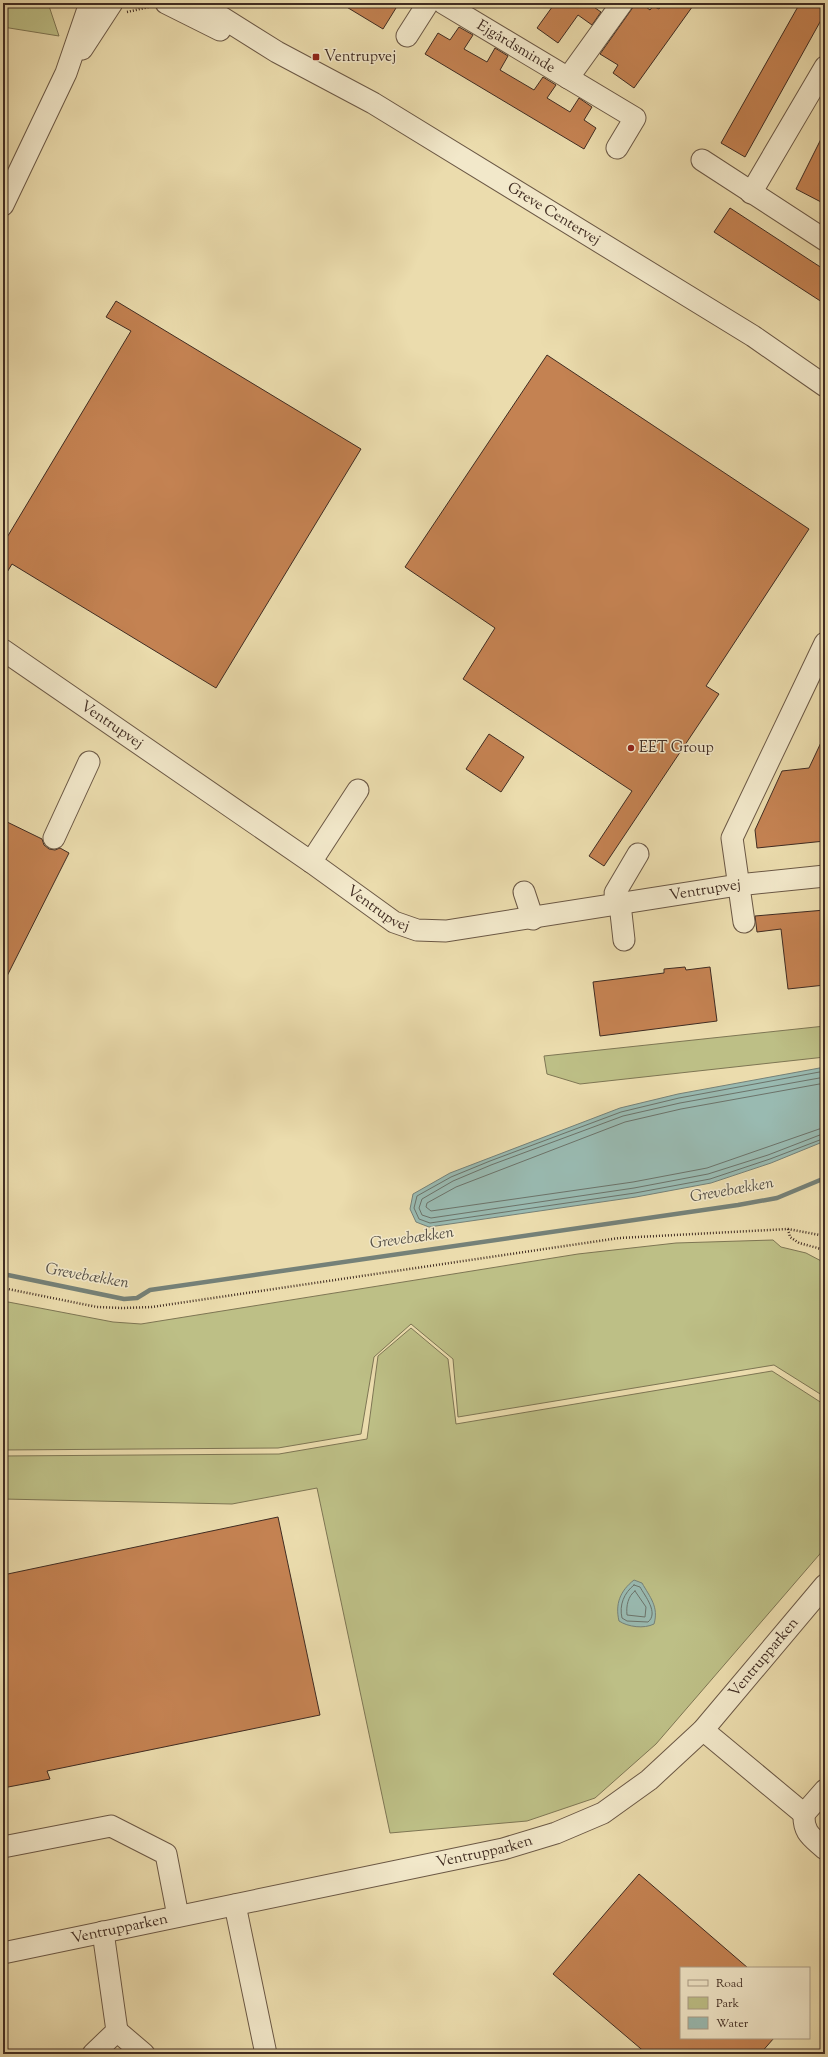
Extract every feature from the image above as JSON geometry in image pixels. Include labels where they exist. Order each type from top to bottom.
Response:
[{"type":"street","points":[[3,205],[66,73],[90,3]]},
{"type":"street","points":[[66,73],[112,3]]},
{"type":"street","name":"Greve Centervej","points":[[166,3],[209,25],[277,52]]},
{"type":"street","name":"Greve Centervej","points":[[199,3],[277,52],[373,103],[753,336],[825,386]]},
{"type":"street","points":[[407,36],[428,3]]},
{"type":"street","name":"Ejgårdsminde","points":[[443,3],[635,118],[617,148]]},
{"type":"street","name":"Ejgårdsminde","points":[[568,78],[622,3]]},
{"type":"street","points":[[751,193],[825,67]]},
{"type":"street","points":[[702,160],[825,240]]},
{"type":"street","points":[[744,922],[732,838],[825,643]]},
{"type":"street","name":"Ventrupvej","points":[[3,650],[311,862],[394,922],[418,930],[446,931],[533,919],[738,885],[825,876]]},
{"type":"street","points":[[54,838],[89,762]]},
{"type":"street","points":[[311,862],[358,790]]},
{"type":"street","points":[[624,940],[615,893],[638,854]]},
{"type":"street","points":[[524,892],[533,919]]},
{"type":"street","name":"Ventrupparken","points":[[3,1953],[503,1849],[556,1834],[603,1813],[649,1780],[703,1730],[825,1585]]},
{"type":"street","points":[[703,1730],[817,1806],[804,1826],[808,1834],[825,1849]]},
{"type":"street","points":[[3,1847],[110,1826],[166,1854],[178,1916]]},
{"type":"street","points":[[235,1905],[266,2054]]},
{"type":"street","points":[[103,1932],[117,2031],[144,2054]]},
{"type":"street","points":[[93,2054],[117,2031]]},
{"type":"path","points":[[788,1229],[790,1238],[799,1243],[825,1250]]},
{"type":"path","points":[[3,1288],[97,1307],[152,1307],[620,1238],[788,1229],[825,1236]]},
{"type":"green space","points":[[3,3],[48,3],[59,36],[3,27]]},
{"type":"green space","points":[[825,1026],[825,1057],[580,1084],[547,1074],[544,1056]]},
{"type":"green space","points":[[773,1240],[781,1247],[806,1253],[825,1263],[825,1397],[774,1365],[458,1417],[453,1359],[411,1324],[374,1357],[361,1434],[278,1448],[3,1450],[3,1301],[113,1322],[141,1324],[578,1254],[676,1243]]},
{"type":"green space","points":[[411,1328],[448,1359],[456,1424],[772,1371],[825,1405],[825,1548],[656,1744],[595,1798],[527,1821],[390,1833],[317,1488],[232,1504],[3,1499],[3,1456],[279,1454],[367,1439],[378,1356]]},
{"type":"water","points":[[825,1067],[825,1141],[771,1163],[711,1183],[636,1197],[429,1227],[416,1222],[410,1209],[413,1194],[450,1173],[620,1108],[678,1094]]},
{"type":"water","points":[[634,1580],[642,1583],[655,1607],[654,1624],[650,1626],[636,1627],[619,1621],[618,1603],[622,1593]]},
{"type":"building","points":[[340,3],[388,3],[396,8],[383,29]]},
{"type":"building","points":[[555,3],[588,3],[601,12],[592,25],[578,15],[558,43],[537,28]]},
{"type":"building","points":[[636,3],[641,3],[650,10],[653,6],[659,9],[663,3],[695,3],[634,88],[613,73],[618,65],[600,54]]},
{"type":"building","points":[[800,3],[825,3],[825,13],[745,157],[721,143]]},
{"type":"building","points":[[459,27],[473,35],[464,49],[487,62],[495,48],[508,56],[500,70],[534,90],[543,77],[556,85],[547,98],[570,112],[579,98],[592,107],[584,120],[596,128],[584,149],[425,54],[438,33],[450,40]]},
{"type":"building","points":[[825,131],[825,195],[821,202],[796,189]]},
{"type":"building","points":[[730,208],[825,270],[825,304],[714,232]]},
{"type":"building","points":[[116,301],[361,449],[216,688],[12,564],[3,579],[3,544],[131,331],[106,317]]},
{"type":"building","points":[[547,355],[809,529],[706,686],[719,694],[604,866],[589,856],[632,791],[463,679],[495,628],[405,567]]},
{"type":"building","points":[[489,734],[524,757],[501,792],[466,769]]},
{"type":"building","points":[[825,734],[825,841],[757,848],[755,830],[782,771],[809,768]]},
{"type":"building","points":[[3,820],[42,839],[44,845],[49,849],[55,850],[60,848],[69,853],[3,984]]},
{"type":"building","points":[[825,910],[825,985],[788,989],[781,929],[757,932],[755,916]]},
{"type":"building","points":[[685,967],[686,970],[710,967],[717,1021],[600,1036],[593,982],[664,973],[664,969]]},
{"type":"building","points":[[278,1517],[320,1715],[47,1771],[50,1779],[3,1788],[3,1575]]},
{"type":"building","points":[[639,1874],[747,1967],[680,1967],[680,2039],[773,2039],[760,2054],[647,2054],[553,1974]]},
{"type":"waterway","name":"Grevebækken","points":[[3,1274],[124,1299],[137,1298],[150,1290],[738,1205],[777,1198],[825,1178]]},
{"type":"place","name":"Ventrupvej","points":[[316,57]]},
{"type":"place","name":"EET Group","points":[[631,748]]}]
